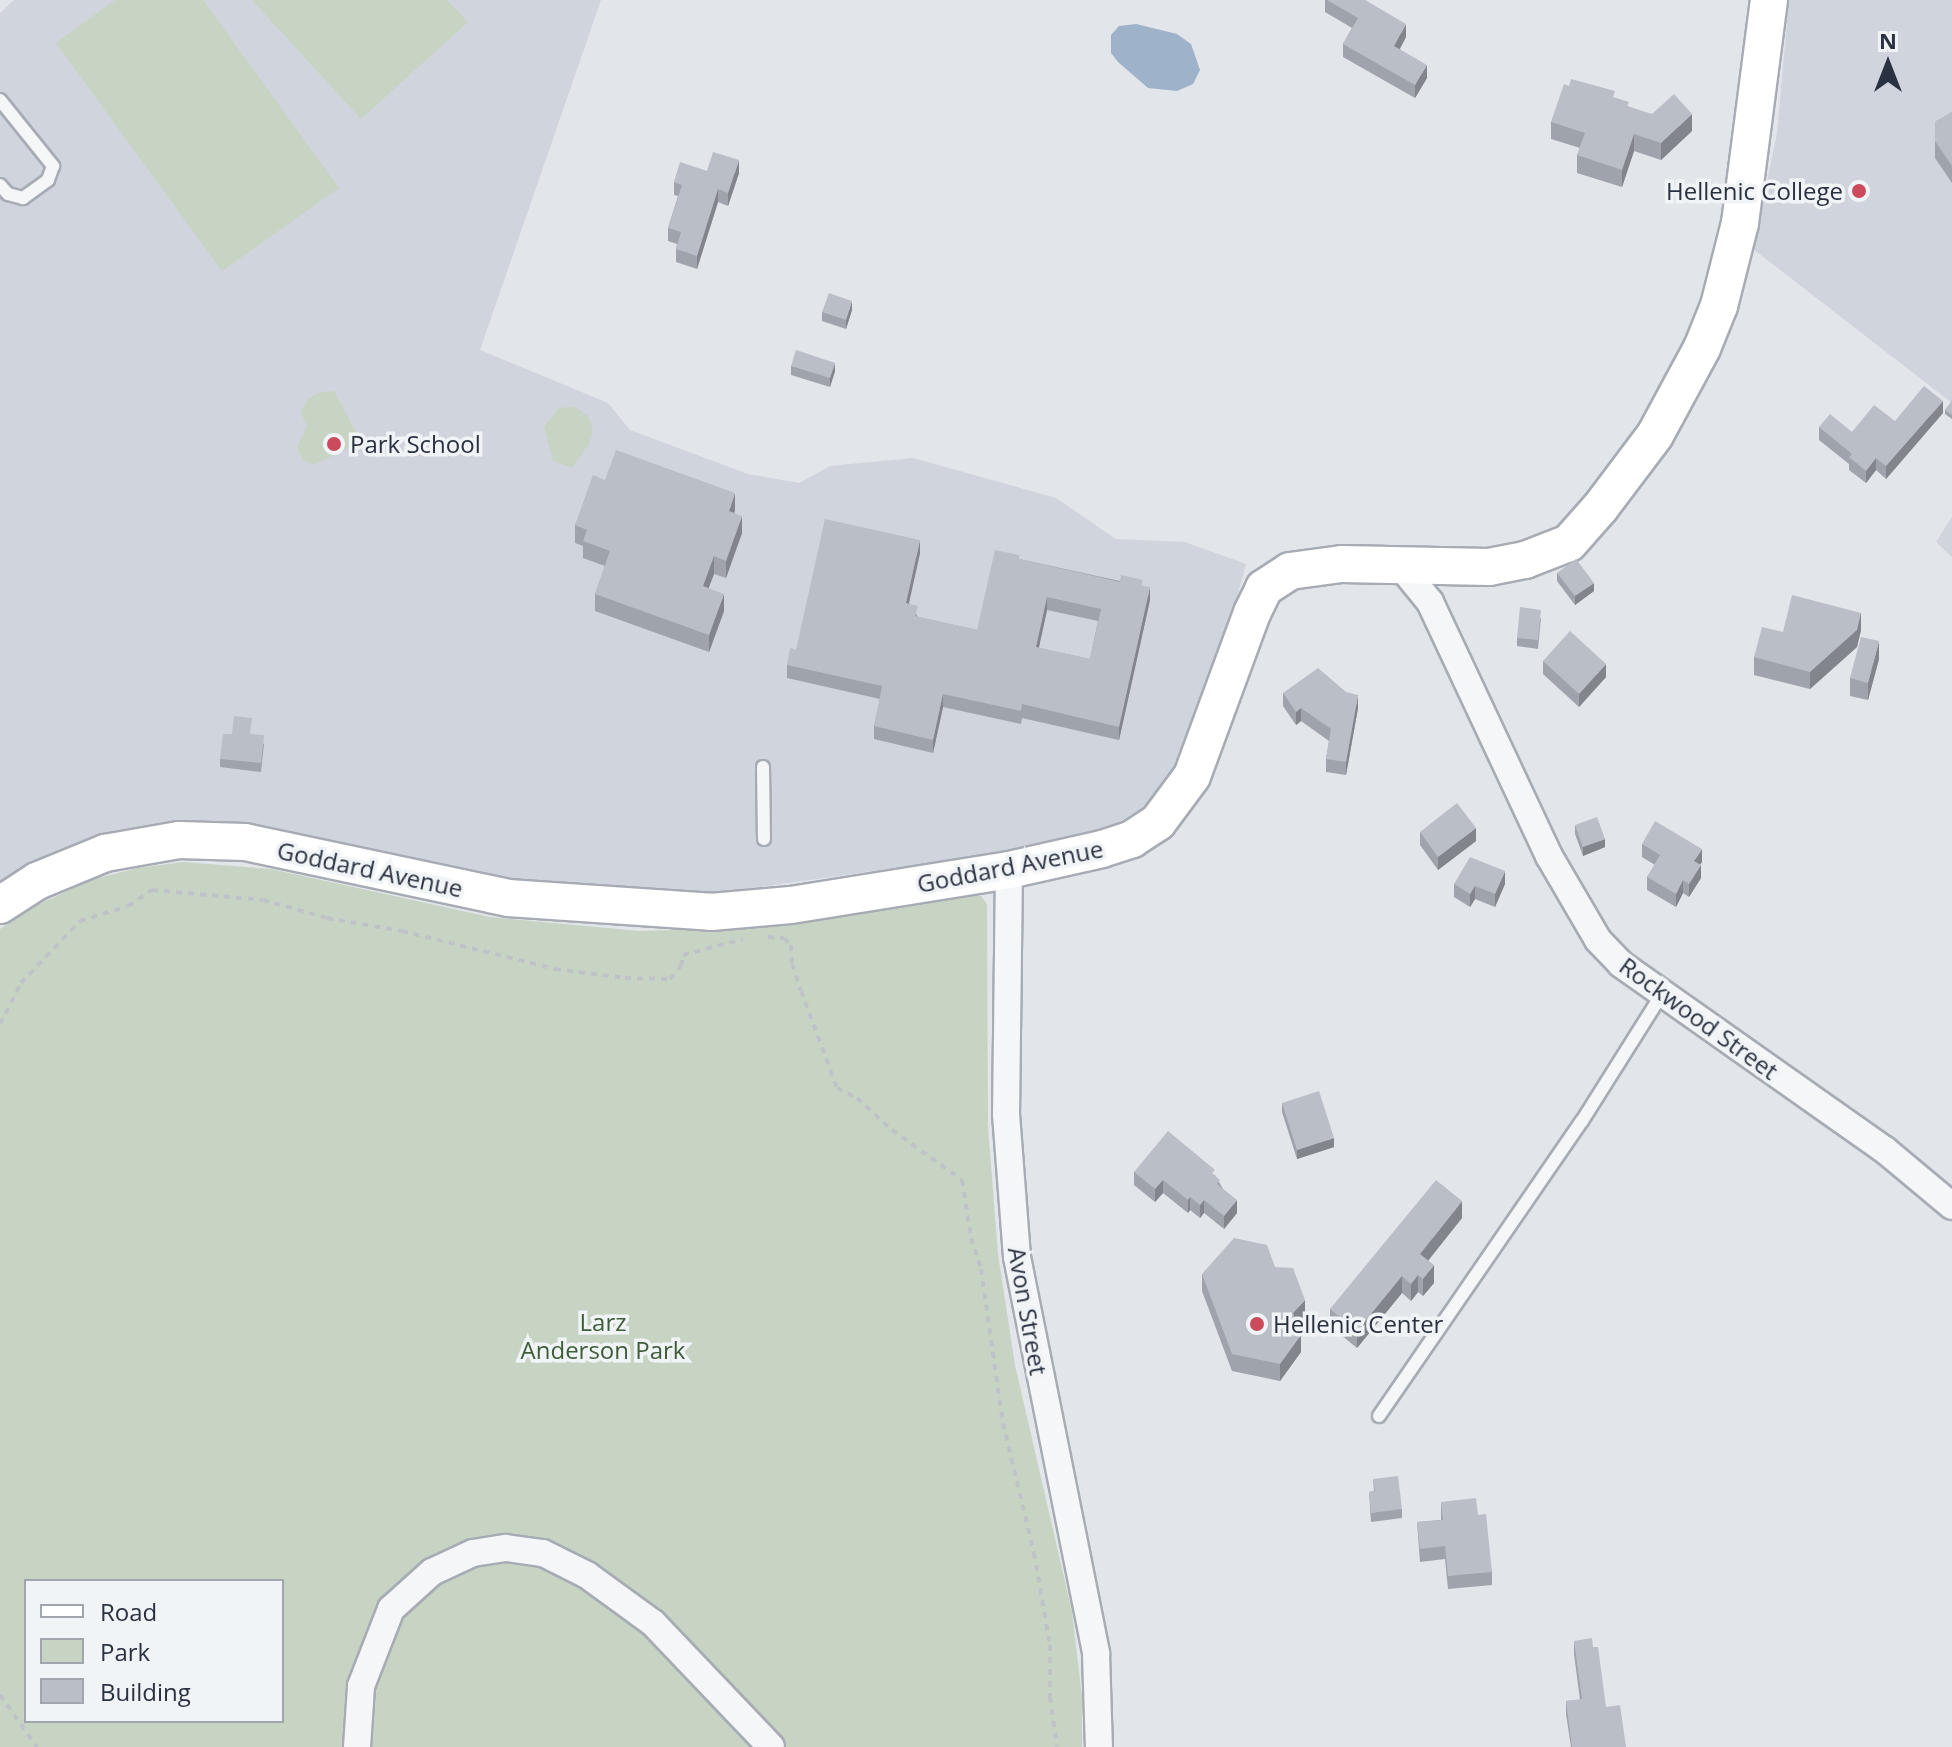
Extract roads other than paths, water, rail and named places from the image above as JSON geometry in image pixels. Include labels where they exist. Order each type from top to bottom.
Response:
[{"type":"main road","name":"Goddard Avenue","points":[[0,905],[37,881],[105,853],[179,840],[245,842],[508,898],[569,905],[711,912],[791,905],[1009,870],[1132,839],[1158,822],[1192,776],[1264,588],[1290,571],[1342,564],[1489,567],[1525,560],[1569,543],[1655,435],[1702,348],[1719,306],[1740,223],[1769,0]]},
{"type":"street","name":"Rockwood Street","points":[[1399,564],[1430,602],[1549,856],[1598,940],[1621,964],[1885,1150],[1952,1206]]},
{"type":"street","name":"Avon Street","points":[[1009,870],[1006,1114],[1017,1257],[1096,1654],[1099,1747]]},
{"type":"street","points":[[357,1747],[361,1686],[391,1609],[432,1572],[473,1553],[506,1548],[543,1553],[587,1575],[653,1623],[771,1747]]},
{"type":"lane","points":[[0,100],[53,166],[48,180],[23,198],[8,194],[0,185]]},
{"type":"lane","points":[[763,767],[764,839]]},
{"type":"lane","points":[[1379,1416],[1582,1121],[1662,994]]},
{"type":"water","points":[[1136,24],[1177,34],[1191,44],[1200,70],[1193,84],[1177,91],[1148,88],[1118,62],[1111,53],[1111,35],[1119,26]]},
{"type":"place","name":"Hellenic College","points":[[1859,191]]},
{"type":"place","name":"Park School","points":[[334,444]]},
{"type":"place","name":"Hellenic Center","points":[[1257,1324]]},
{"type":"park label","name":"Larz Anderson Park","points":[[603,1336]]}]
